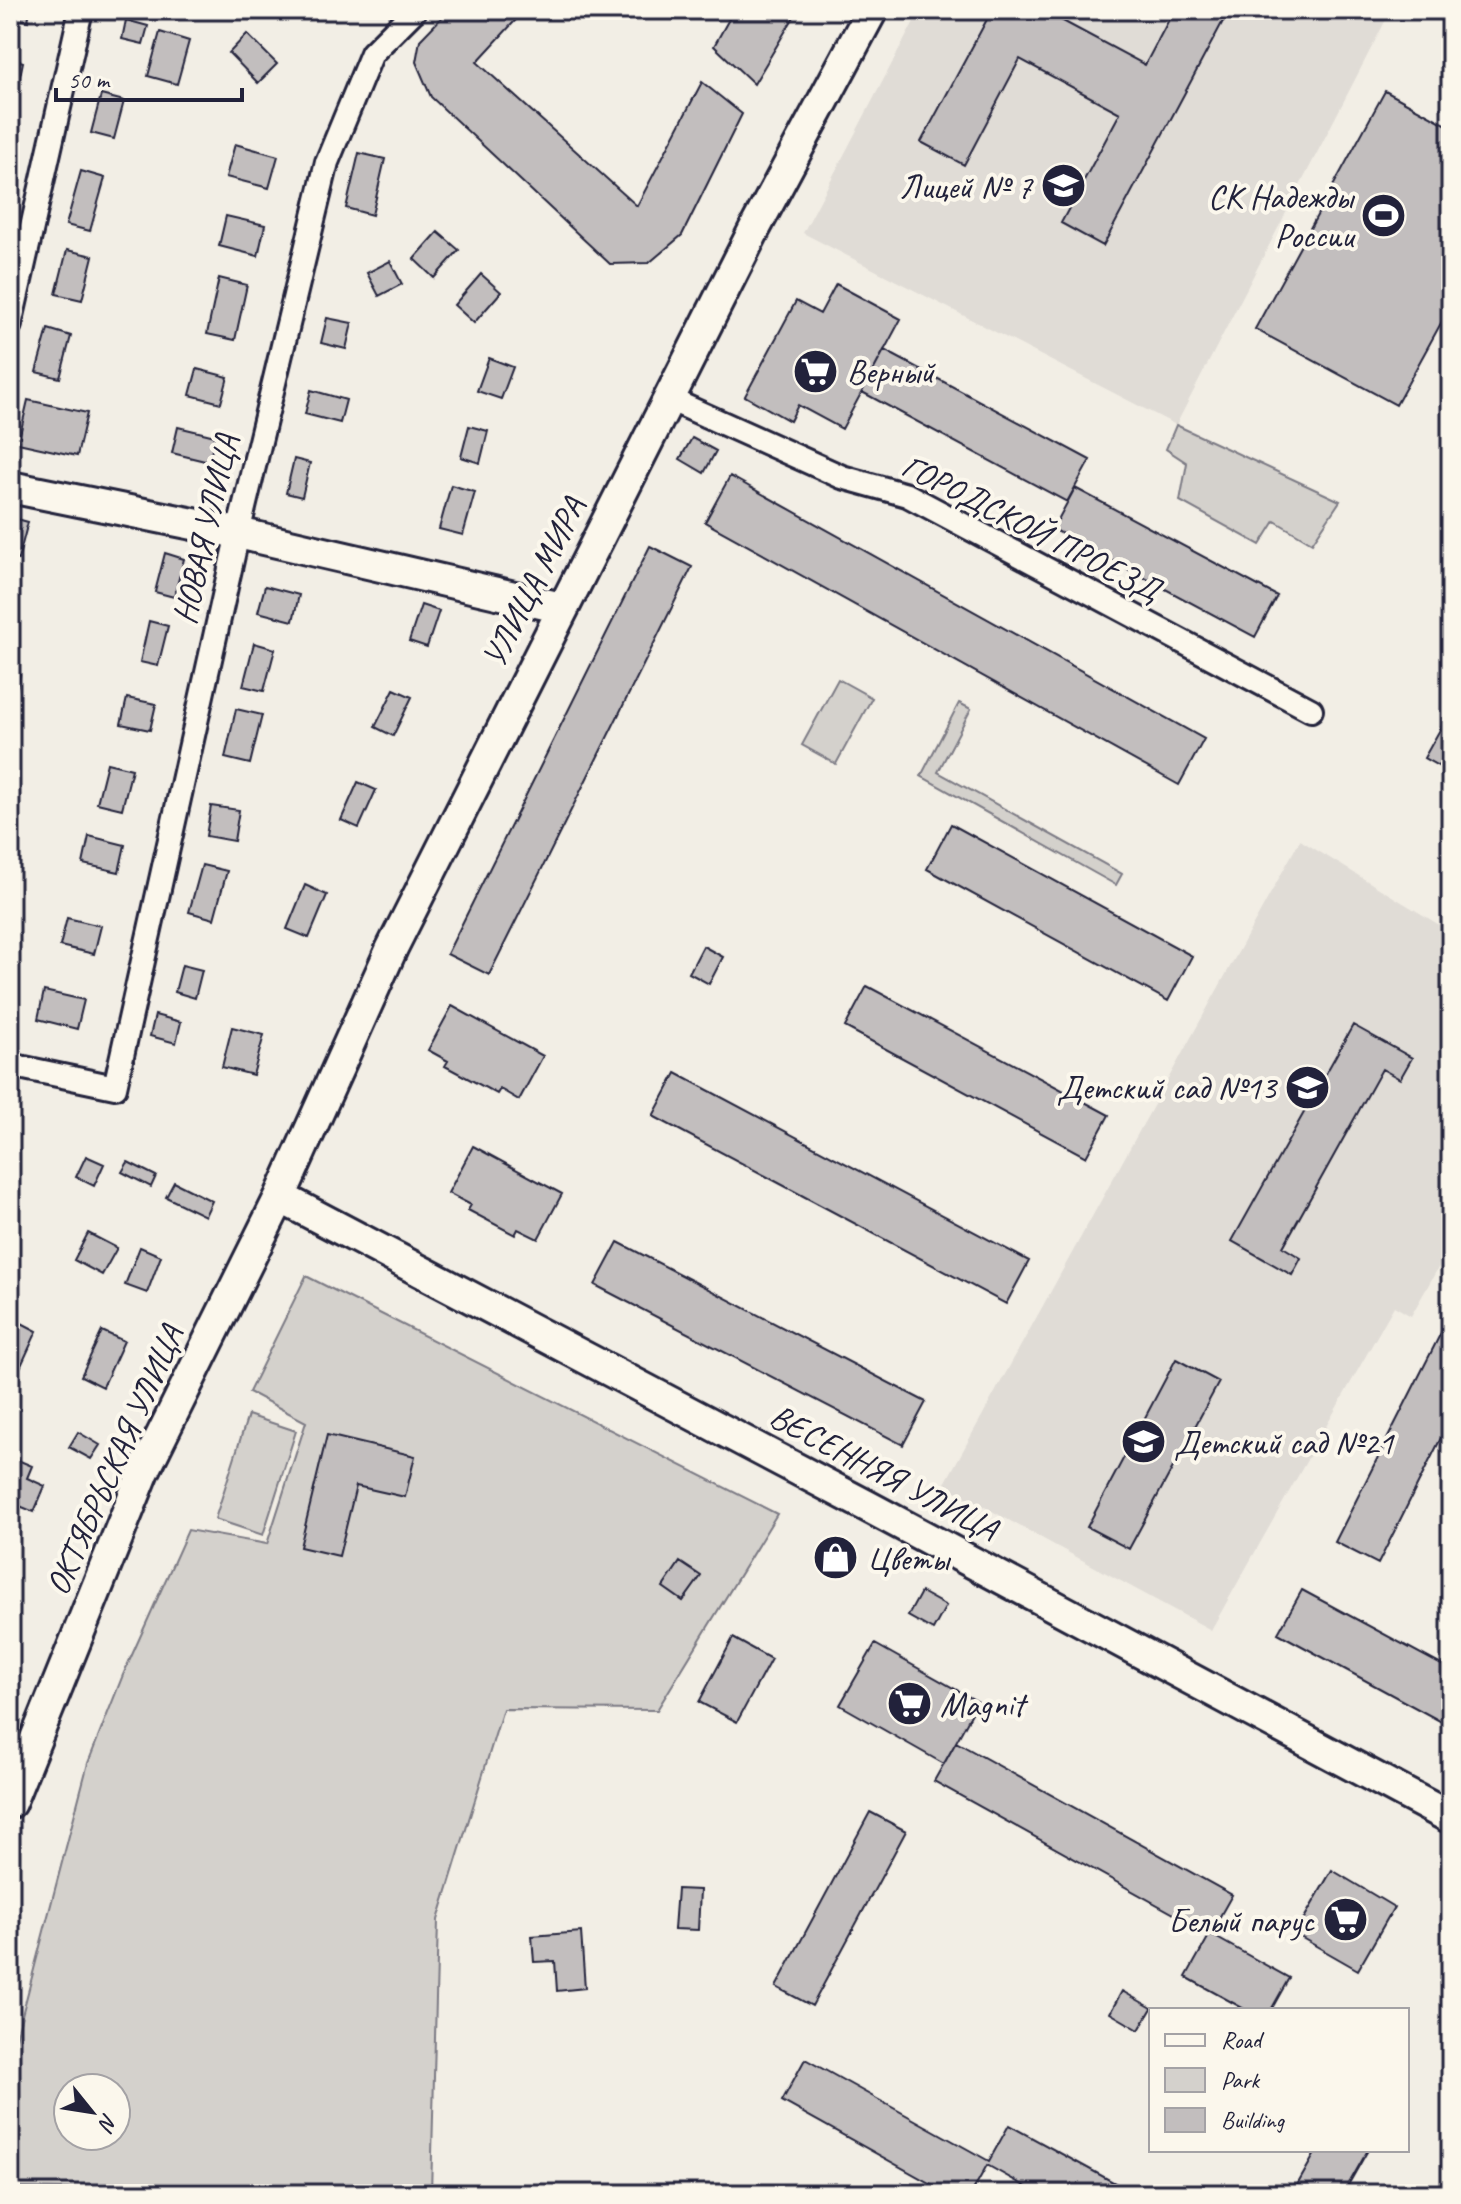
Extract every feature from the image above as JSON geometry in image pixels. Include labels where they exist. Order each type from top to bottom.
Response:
[{"type":"street","points":[[10,325],[81,10]]},
{"type":"street","name":"НОВАЯ УЛИЦА","points":[[10,1065],[115,1087],[238,533],[327,162],[372,53],[415,10]]},
{"type":"street","name":"УЛИЦА МИРА","points":[[280,1197],[392,948],[755,228],[872,10]]},
{"type":"street","name":"ГОРОДСКОЙ ПРОЕЗД","points":[[669,399],[842,477],[907,495],[1311,710]]},
{"type":"street","points":[[10,487],[238,533],[562,608]]},
{"type":"street","name":"ОКТЯБРЬСКАЯ УЛИЦА","points":[[10,1803],[144,1471],[280,1197]]},
{"type":"street","name":"ВЕСЕННЯЯ УЛИЦА","points":[[280,1197],[853,1498],[1451,1818]]},
{"type":"shaded area","name":"Лицей № 7","points":[[920,10],[1391,10],[1176,425],[803,233]]},
{"type":"shaded area","name":"Детский сад №13","points":[[1300,840],[1451,932],[1451,1245],[1411,1316],[1394,1306],[1211,1630],[944,1485]]},
{"type":"green space","points":[[1176,425],[1340,501],[1312,543],[1275,521],[1260,545],[1180,501],[1187,463],[1166,449]]},
{"type":"green space","points":[[838,679],[872,698],[836,764],[802,745]]},
{"type":"green space","points":[[959,703],[971,709],[938,772],[1122,874],[1116,885],[921,776]]},
{"type":"green space","points":[[306,1276],[777,1514],[657,1710],[503,1709],[438,1920],[431,2194],[10,2188],[10,2061],[88,1763],[123,1675],[188,1530],[267,1544],[306,1422],[249,1392]]},
{"type":"green space","points":[[248,1415],[296,1431],[263,1535],[215,1519]]},
{"type":"building","points":[[10,10],[30,10],[28,21],[10,17]]},
{"type":"building","points":[[449,10],[525,10],[477,62],[637,206],[702,82],[742,114],[682,235],[649,263],[610,264],[431,97],[416,62],[420,40]]},
{"type":"building","points":[[734,10],[798,10],[754,84],[714,46]]},
{"type":"building","points":[[992,10],[1047,10],[1145,65],[1174,10],[1229,10],[1103,246],[1061,223],[1120,113],[1020,59],[964,165],[921,142]]},
{"type":"building","points":[[126,20],[148,26],[143,44],[122,39]]},
{"type":"building","points":[[160,32],[189,41],[177,84],[148,76]]},
{"type":"building","points":[[247,34],[277,64],[258,83],[229,53]]},
{"type":"building","points":[[10,58],[23,62],[17,90],[10,89]]},
{"type":"building","name":"СК Надежды России","points":[[1385,91],[1451,127],[1451,305],[1396,405],[1255,329]]},
{"type":"building","points":[[101,95],[124,101],[114,139],[91,133]]},
{"type":"building","points":[[235,144],[278,156],[269,188],[226,177]]},
{"type":"building","points":[[359,153],[385,159],[372,215],[346,208]]},
{"type":"building","points":[[81,171],[105,178],[90,231],[66,225]]},
{"type":"building","points":[[226,216],[265,225],[258,256],[219,246]]},
{"type":"building","points":[[438,232],[459,250],[434,278],[414,259]]},
{"type":"building","points":[[67,250],[93,256],[82,300],[56,294]]},
{"type":"building","points":[[390,261],[402,284],[379,296],[367,273]]},
{"type":"building","points":[[481,274],[501,292],[474,323],[454,305]]},
{"type":"building","points":[[219,278],[247,285],[235,340],[207,334]]},
{"type":"building","name":"Верный","points":[[836,284],[901,319],[842,429],[798,405],[790,421],[745,396],[796,301],[820,314]]},
{"type":"building","points":[[327,318],[352,323],[346,349],[321,343]]},
{"type":"building","points":[[48,329],[71,336],[60,378],[36,372]]},
{"type":"building","points":[[884,350],[1090,460],[1067,502],[862,392]]},
{"type":"building","points":[[489,358],[513,367],[501,399],[477,391]]},
{"type":"building","points":[[197,369],[228,377],[221,403],[190,395]]},
{"type":"building","points":[[311,390],[346,400],[340,423],[305,414]]},
{"type":"building","points":[[28,400],[87,413],[77,456],[18,443]]},
{"type":"building","points":[[469,426],[488,431],[480,463],[461,457]]},
{"type":"building","points":[[178,427],[215,436],[209,462],[172,453]]},
{"type":"building","points":[[692,438],[716,451],[704,473],[680,459]]},
{"type":"building","points":[[294,459],[310,463],[302,497],[286,493]]},
{"type":"building","points":[[730,476],[1204,739],[1179,785],[705,522]]},
{"type":"building","points":[[451,485],[475,492],[463,535],[439,529]]},
{"type":"building","points":[[1075,488],[1277,596],[1255,637],[1053,529]]},
{"type":"building","points":[[10,517],[28,522],[18,560],[10,558]]},
{"type":"building","points":[[650,546],[692,567],[489,975],[447,954]]},
{"type":"building","points":[[165,553],[184,559],[174,597],[155,592]]},
{"type":"building","points":[[265,586],[299,595],[293,621],[258,612]]},
{"type":"building","points":[[421,605],[439,611],[427,647],[409,641]]},
{"type":"building","points":[[149,621],[168,626],[158,666],[140,662]]},
{"type":"building","points":[[254,643],[275,649],[264,691],[243,686]]},
{"type":"building","points":[[10,672],[20,674],[14,700],[10,699]]},
{"type":"building","points":[[394,689],[412,697],[393,736],[375,727]]},
{"type":"building","points":[[127,698],[156,704],[150,730],[121,724]]},
{"type":"building","points":[[236,709],[262,715],[250,764],[225,758]]},
{"type":"building","points":[[1451,710],[1451,773],[1424,758]]},
{"type":"building","points":[[107,763],[132,769],[122,809],[97,803]]},
{"type":"building","points":[[358,782],[376,790],[359,828],[341,820]]},
{"type":"building","points":[[211,806],[239,810],[234,841],[206,836]]},
{"type":"building","points":[[951,824],[1192,956],[1168,1001],[927,869]]},
{"type":"building","points":[[89,836],[125,845],[119,872],[83,864]]},
{"type":"building","points":[[202,865],[227,871],[214,919],[189,912]]},
{"type":"building","points":[[305,885],[327,895],[309,938],[287,929]]},
{"type":"building","points":[[67,918],[101,926],[94,954],[60,946]]},
{"type":"building","points":[[703,946],[723,957],[709,984],[689,973]]},
{"type":"building","points":[[182,965],[202,970],[195,998],[175,992]]},
{"type":"building","points":[[867,986],[1109,1115],[1086,1157],[845,1027]]},
{"type":"building","points":[[44,991],[84,1000],[77,1029],[38,1019]]},
{"type":"building","points":[[452,1006],[543,1056],[519,1100],[500,1089],[497,1094],[445,1066],[448,1061],[428,1050]]},
{"type":"building","points":[[155,1015],[181,1022],[176,1043],[150,1036]]},
{"type":"building","points":[[1353,1025],[1412,1058],[1400,1079],[1382,1069],[1283,1247],[1301,1258],[1292,1275],[1232,1241]]},
{"type":"building","points":[[232,1027],[264,1035],[253,1075],[222,1067]]},
{"type":"building","points":[[676,1073],[1029,1261],[1006,1304],[653,1116]]},
{"type":"building","points":[[473,1146],[562,1194],[538,1239],[518,1229],[515,1235],[468,1210],[471,1205],[448,1193]]},
{"type":"building","points":[[86,1156],[104,1164],[94,1186],[76,1177]]},
{"type":"building","points":[[128,1162],[156,1176],[151,1187],[122,1172]]},
{"type":"building","points":[[174,1182],[212,1201],[205,1216],[166,1197]]},
{"type":"building","points":[[88,1233],[117,1248],[102,1275],[74,1260]]},
{"type":"building","points":[[618,1242],[926,1402],[903,1445],[595,1285]]},
{"type":"building","points":[[140,1247],[161,1256],[147,1293],[125,1285]]},
{"type":"building","points":[[1451,1313],[1451,1418],[1378,1564],[1335,1542]]},
{"type":"building","points":[[14,1319],[37,1331],[20,1368],[10,1363],[10,1328]]},
{"type":"building","points":[[102,1331],[124,1341],[103,1387],[81,1376]]},
{"type":"building","points":[[1176,1359],[1219,1382],[1129,1549],[1087,1527]]},
{"type":"building","points":[[78,1432],[100,1445],[91,1459],[69,1447]]},
{"type":"building","points":[[327,1435],[415,1456],[405,1497],[356,1486],[339,1556],[300,1547]]},
{"type":"building","points":[[13,1458],[32,1466],[27,1478],[45,1486],[34,1512],[10,1502],[10,1465]]},
{"type":"building","points":[[680,1562],[701,1576],[683,1601],[663,1587]]},
{"type":"building","points":[[1302,1590],[1451,1670],[1451,1727],[1278,1633]]},
{"type":"building","points":[[921,1592],[946,1606],[933,1630],[908,1616]]},
{"type":"building","points":[[733,1638],[771,1659],[737,1722],[699,1702]]},
{"type":"building","name":"Magnit","points":[[875,1644],[978,1702],[944,1764],[840,1705]]},
{"type":"building","points":[[956,1742],[1232,1895],[1210,1934],[934,1781]]},
{"type":"building","points":[[870,1812],[906,1831],[812,2006],[776,1987]]},
{"type":"building","name":"Белый парус","points":[[1332,1870],[1394,1907],[1358,1970],[1295,1934]]},
{"type":"building","points":[[677,1889],[700,1890],[698,1930],[674,1929]]},
{"type":"building","points":[[581,1932],[585,1988],[557,1991],[555,1961],[534,1962],[532,1936]]},
{"type":"building","points":[[1210,1934],[1289,1978],[1272,2008],[1242,2008],[1186,1977]]},
{"type":"building","points":[[1122,1991],[1152,2008],[1149,2008],[1139,2030],[1110,2013]]},
{"type":"building","points":[[805,2059],[989,2161],[1009,2125],[1135,2194],[1039,2194],[987,2165],[971,2194],[949,2194],[782,2101]]},
{"type":"building","points":[[1316,2152],[1367,2152],[1343,2194],[1292,2194]]},
{"type":"place","name":"Лицей № 7","points":[[1063,186]]},
{"type":"place","name":"СК Надежды России","points":[[1384,216]]},
{"type":"place","name":"Верный","points":[[816,371]]},
{"type":"place","name":"Детский сад №13","points":[[1307,1087]]},
{"type":"place","name":"Детский сад №21","points":[[1143,1442]]},
{"type":"place","name":"Цветы","points":[[836,1558]]},
{"type":"place","name":"Magnit","points":[[909,1704]]},
{"type":"place","name":"Белый парус","points":[[1345,1920]]}]
